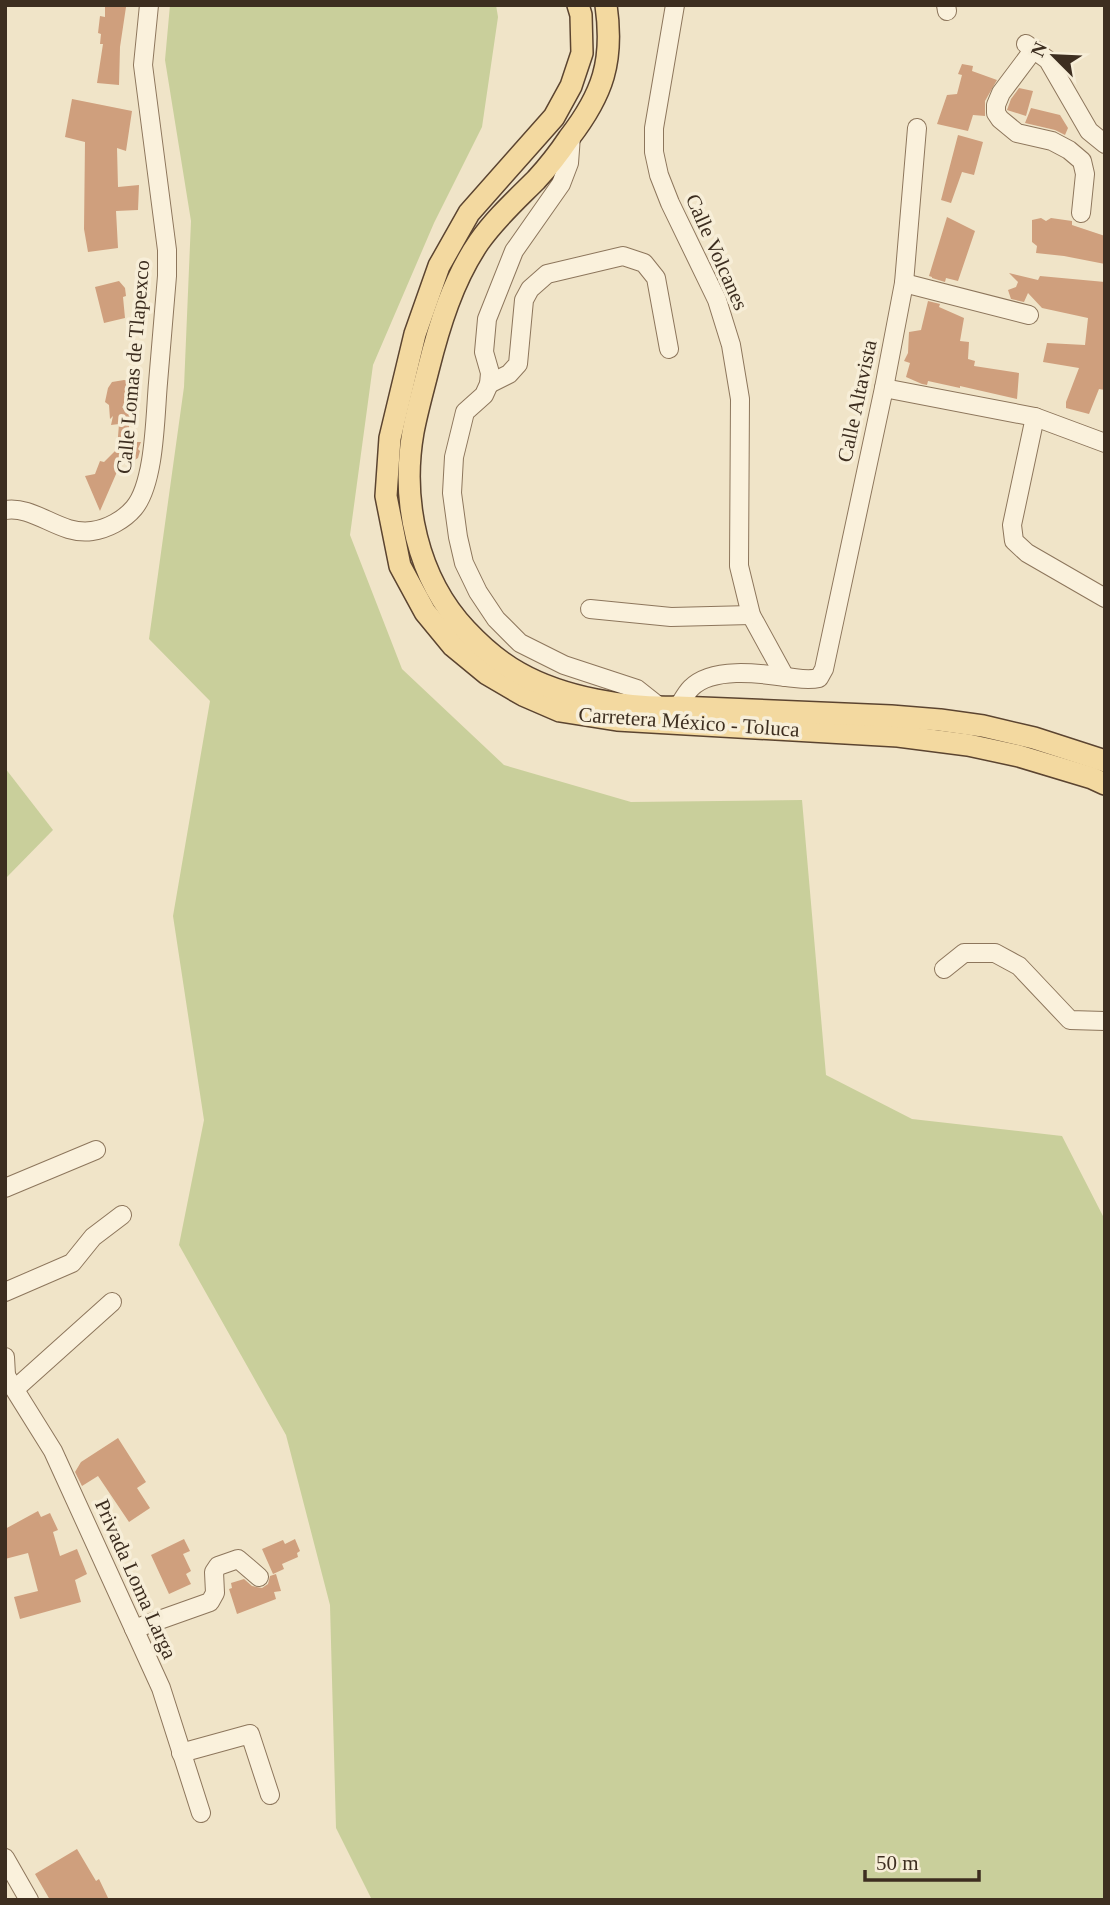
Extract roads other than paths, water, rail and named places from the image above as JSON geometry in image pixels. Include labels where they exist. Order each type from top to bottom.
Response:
[{"type":"main road","name":"Carretera México - Toluca","points":[[578,5],[581,15],[582,53],[571,86],[554,117],[469,213],[439,266],[415,334],[390,438],[386,496],[400,566],[425,612],[453,646],[487,674],[523,695],[560,711],[617,720],[898,736],[968,745],[1101,774]]},
{"type":"main road","name":"Carretera México - Toluca","points":[[606,5],[609,27],[604,77],[591,108],[554,159],[484,235],[464,267],[432,353],[413,434],[409,494],[418,545],[440,598],[474,639],[497,658],[519,673],[568,692],[621,704],[891,716],[983,726],[1076,750],[1101,774]]},
{"type":"street","name":"Calle Lomas de Tlapexco","points":[[5,510],[27,512],[71,531],[92,531],[115,524],[134,508],[145,488],[152,451],[167,275],[167,250],[143,65],[149,5]]},
{"type":"street","name":"Calle Volcanes","points":[[675,5],[654,128],[654,152],[659,175],[670,203],[717,300],[731,345],[740,399],[739,566],[751,615],[785,677]]},
{"type":"street","points":[[1081,213],[1085,174],[1082,161],[1052,141],[1017,133],[996,113],[1001,93],[1029,46],[1048,60],[1089,131],[1105,144]]},
{"type":"street","name":"Calle Altavista","points":[[785,677],[808,681],[819,678],[824,669],[904,283],[917,128]]},
{"type":"street","points":[[571,136],[569,163],[561,184],[514,251],[487,319],[484,352],[490,373],[489,384],[484,395],[465,412],[454,457],[452,493],[464,563],[478,592],[496,619],[520,643],[564,664],[637,689],[670,707],[707,678],[727,673],[785,677]]},
{"type":"street","points":[[489,384],[509,374],[518,364],[524,300],[530,289],[547,274],[623,256],[644,263],[656,278],[669,349]]},
{"type":"street","points":[[904,283],[1029,315]]},
{"type":"street","points":[[884,388],[1035,416],[1105,443]]},
{"type":"street","points":[[1035,416],[1012,525],[1014,541],[1027,553],[1105,598]]},
{"type":"street","points":[[590,609],[671,617],[751,615]]},
{"type":"street","points":[[1101,774],[1105,797]]},
{"type":"street","points":[[944,969],[964,953],[995,953],[1019,966],[1070,1020],[1105,1021]]},
{"type":"street","points":[[5,1188],[96,1150]]},
{"type":"street","points":[[5,1292],[72,1263],[93,1237],[122,1215]]},
{"type":"street","points":[[5,1357],[9,1379],[112,1302]]},
{"type":"street","name":"Privada Loma Larga","points":[[9,1379],[53,1451],[161,1688],[201,1813]]},
{"type":"street","points":[[134,1629],[210,1602],[215,1593],[214,1572],[218,1566],[238,1559],[259,1577]]},
{"type":"street","points":[[181,1753],[250,1734],[270,1795]]},
{"type":"street","points":[[5,1857],[29,1900]]}]
